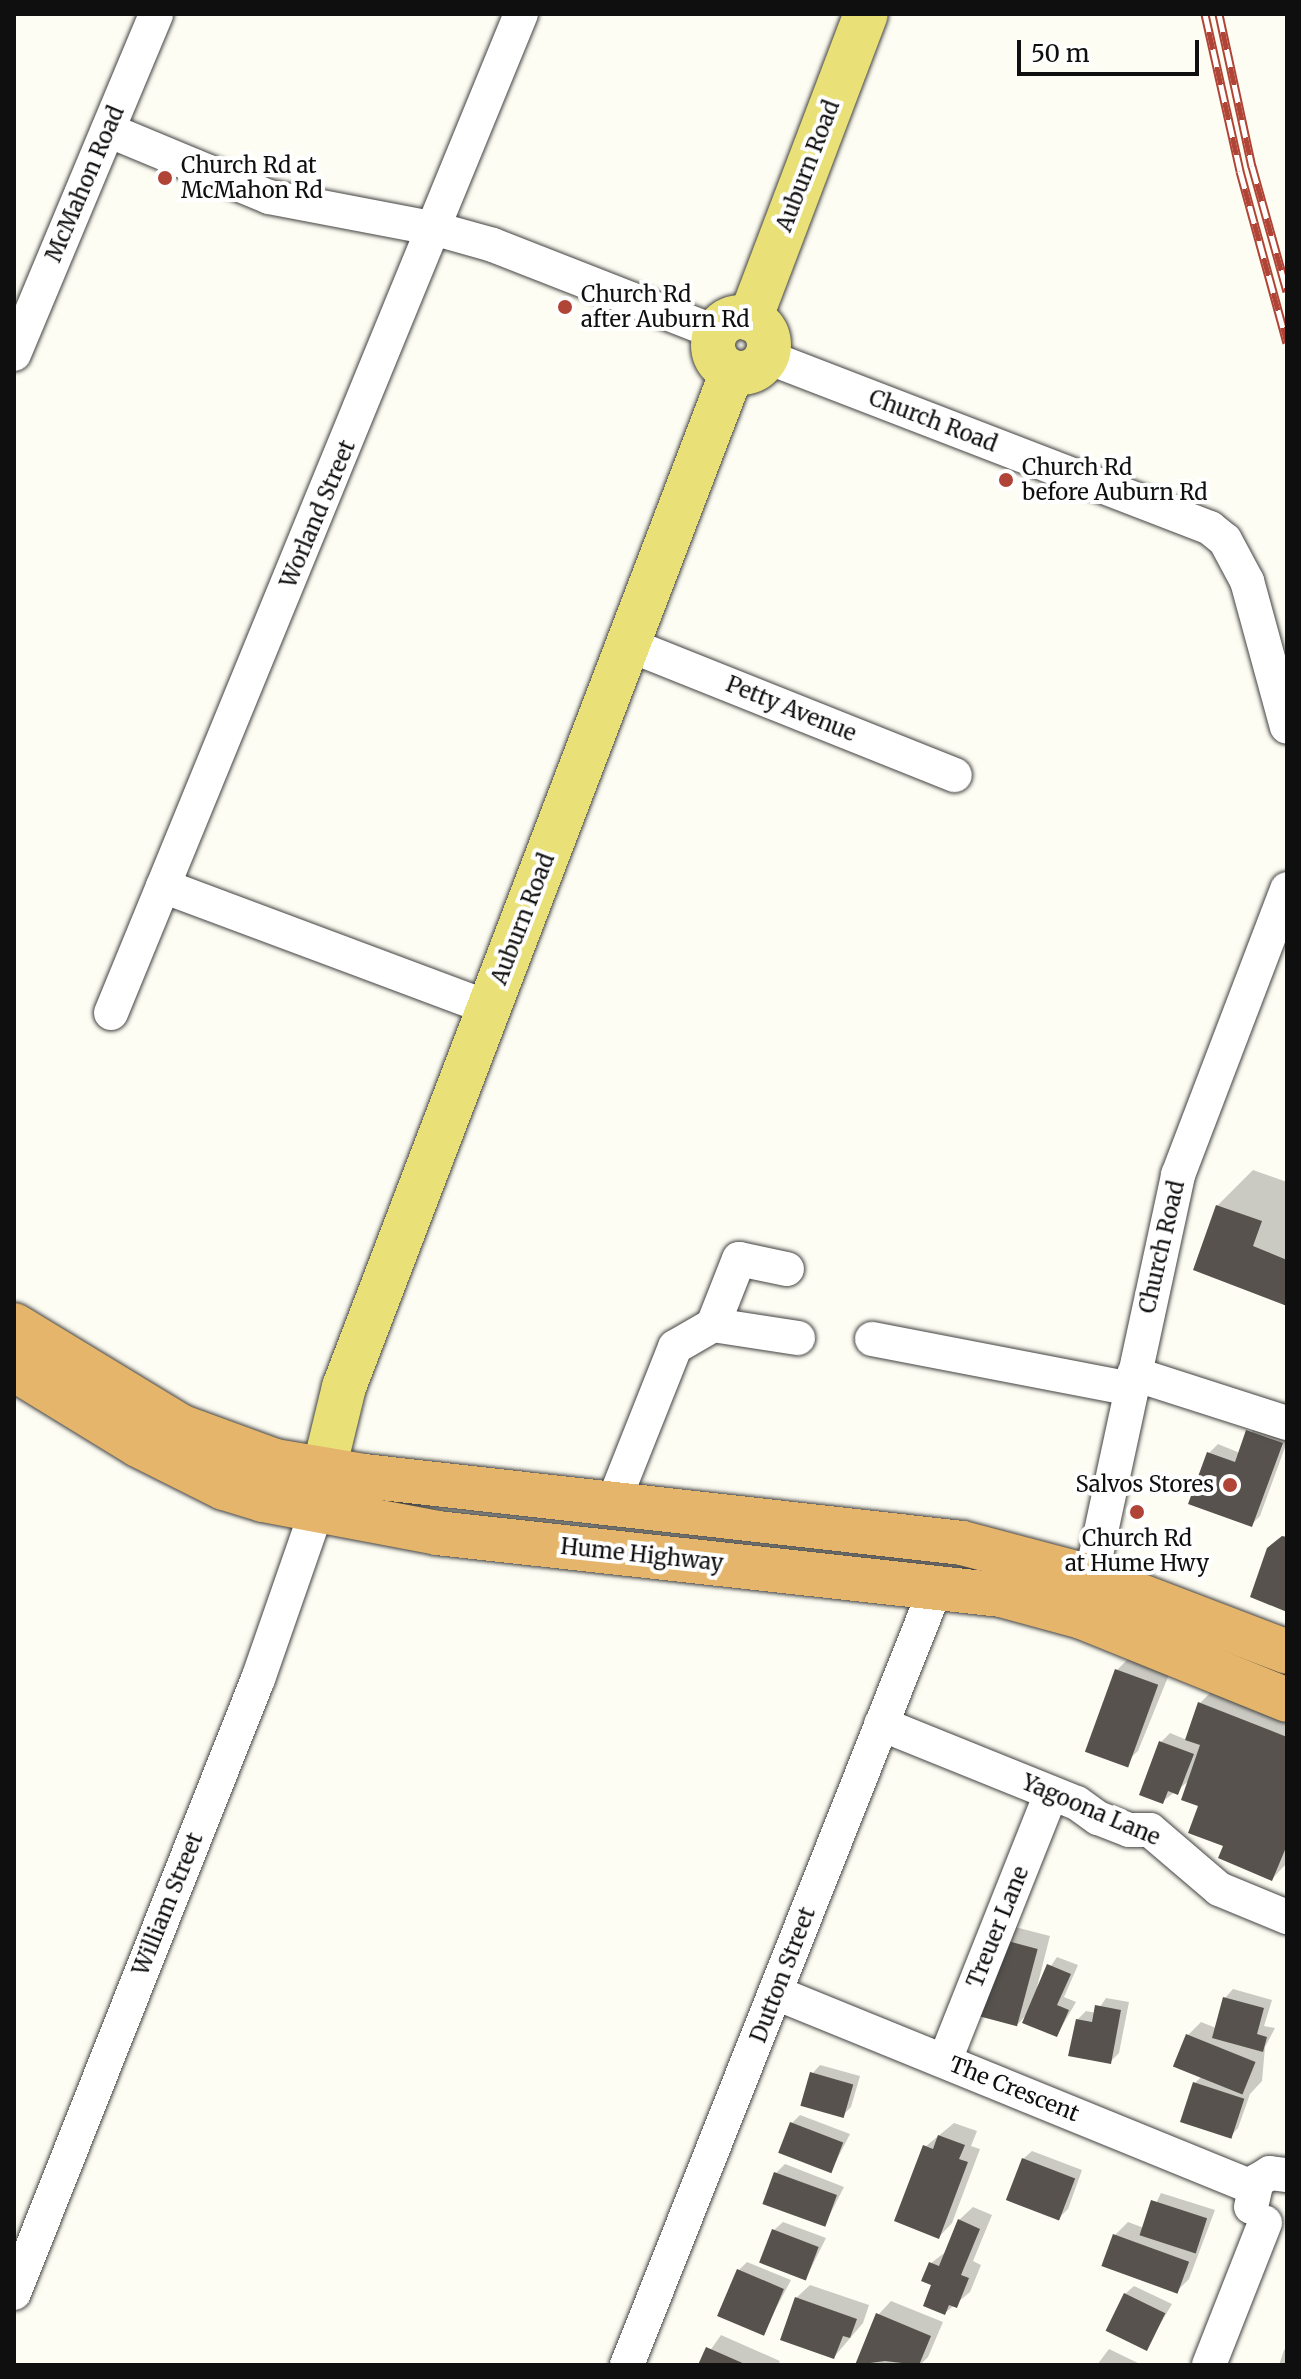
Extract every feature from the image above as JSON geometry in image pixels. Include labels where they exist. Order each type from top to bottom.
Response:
[{"type":"highway","name":"Hume Highway","points":[[14,1325],[182,1427],[233,1449],[324,1469],[887,1531],[1025,1557],[1086,1597],[1287,1700]]},
{"type":"highway","name":"Hume Highway","points":[[14,1369],[191,1472],[263,1500],[316,1512],[437,1533],[937,1585],[1001,1595],[1086,1597],[1287,1652]]},
{"type":"highway","points":[[316,1512],[324,1469]]},
{"type":"main road","name":"Auburn Road","points":[[324,1469],[344,1387],[866,14]]},
{"type":"street","name":"McMahon Road","points":[[14,354],[156,14]]},
{"type":"street","name":"Worland Street","points":[[111,1013],[436,229],[521,14]]},
{"type":"street","name":"Church Road","points":[[108,130],[269,197],[436,229],[493,245],[1210,528],[1225,540],[1247,581],[1287,727]]},
{"type":"street","name":"Petty Avenue","points":[[627,644],[955,775]]},
{"type":"street","points":[[163,886],[489,1008]]},
{"type":"street","name":"Church Road","points":[[1086,1597],[1178,1175],[1287,889]]},
{"type":"street","points":[[613,1503],[675,1347],[713,1325],[739,1259],[787,1269]]},
{"type":"street","points":[[713,1325],[798,1338]]},
{"type":"street","points":[[872,1339],[1133,1381],[1287,1423]]},
{"type":"street","name":"William Street","points":[[14,2293],[264,1665],[316,1512]]},
{"type":"street","name":"Dutton Street","points":[[627,2365],[937,1585]]},
{"type":"street","name":"Yagoona Lane","points":[[881,1724],[1051,1793],[1098,1818],[1129,1830],[1150,1830],[1219,1889],[1287,1917]]},
{"type":"street","name":"Treuer Lane","points":[[945,2060],[1051,1793]]},
{"type":"street","name":"The Crescent","points":[[776,1993],[1252,2187]]},
{"type":"street","points":[[1209,2365],[1276,2223],[1250,2204],[1252,2187],[1270,2173],[1287,2174]]},
{"type":"building","points":[[1216,1205],[1262,1221],[1253,1246],[1287,1260],[1287,1306],[1193,1270]]},
{"type":"building","points":[[1246,1430],[1283,1443],[1252,1527],[1188,1504],[1207,1452],[1235,1462]]},
{"type":"building","points":[[1282,1536],[1287,1537],[1287,1612],[1250,1597],[1267,1548]]},
{"type":"building","points":[[1115,1669],[1158,1685],[1128,1767],[1085,1752]]},
{"type":"building","points":[[1198,1702],[1287,1737],[1287,1845],[1272,1881],[1218,1858],[1223,1846],[1188,1833],[1198,1806],[1181,1800],[1200,1745],[1185,1740]]},
{"type":"building","points":[[1159,1741],[1194,1754],[1178,1795],[1168,1791],[1163,1804],[1139,1795]]},
{"type":"building","points":[[1000,1939],[1038,1949],[1017,2026],[979,2016]]},
{"type":"building","points":[[1047,1964],[1071,1974],[1057,2005],[1069,2010],[1057,2037],[1022,2023]]},
{"type":"building","points":[[1223,1997],[1264,2008],[1257,2034],[1267,2037],[1263,2052],[1212,2038]]},
{"type":"building","points":[[1095,2005],[1121,2010],[1111,2064],[1068,2056],[1076,2019],[1092,2022]]},
{"type":"building","points":[[1186,2034],[1256,2062],[1242,2095],[1173,2066]]},
{"type":"building","points":[[810,2072],[853,2084],[844,2118],[800,2106]]},
{"type":"building","points":[[1193,2082],[1244,2099],[1231,2139],[1180,2122]]},
{"type":"building","points":[[790,2122],[843,2142],[831,2173],[778,2153]]},
{"type":"building","points":[[938,2135],[965,2145],[959,2159],[968,2162],[939,2239],[894,2221],[923,2145],[933,2149]]},
{"type":"building","points":[[1022,2158],[1075,2178],[1059,2220],[1006,2200]]},
{"type":"building","points":[[774,2172],[837,2195],[825,2227],[762,2204]]},
{"type":"building","points":[[1151,2200],[1207,2218],[1196,2253],[1140,2235]]},
{"type":"building","points":[[958,2219],[980,2229],[961,2275],[969,2278],[957,2308],[949,2305],[945,2315],[923,2306],[931,2285],[921,2281],[929,2262],[939,2266]]},
{"type":"building","points":[[772,2229],[819,2247],[806,2281],[759,2263]]},
{"type":"building","points":[[1113,2234],[1189,2262],[1177,2294],[1101,2266]]},
{"type":"building","points":[[737,2269],[784,2289],[764,2336],[717,2316]]},
{"type":"building","points":[[1124,2293],[1165,2313],[1147,2351],[1106,2331]]},
{"type":"building","points":[[795,2297],[857,2319],[850,2338],[843,2336],[834,2359],[780,2340]]},
{"type":"building","points":[[876,2313],[931,2336],[919,2365],[885,2361],[855,2365]]},
{"type":"building","points":[[706,2347],[747,2365],[698,2365]]},
{"type":"railway","points":[[1205,14],[1240,171],[1287,343]]},
{"type":"railway","points":[[1219,14],[1252,166],[1287,291]]},
{"type":"place","name":"Church Rd at McMahon Rd","points":[[165,178]]},
{"type":"place","name":"Church Rd after Auburn Rd","points":[[565,307]]},
{"type":"place","name":"Church Rd before Auburn Rd","points":[[1006,480]]},
{"type":"place","name":"Salvos Stores","points":[[1230,1485]]},
{"type":"place","name":"Church Rd at Hume Hwy","points":[[1137,1512]]}]
